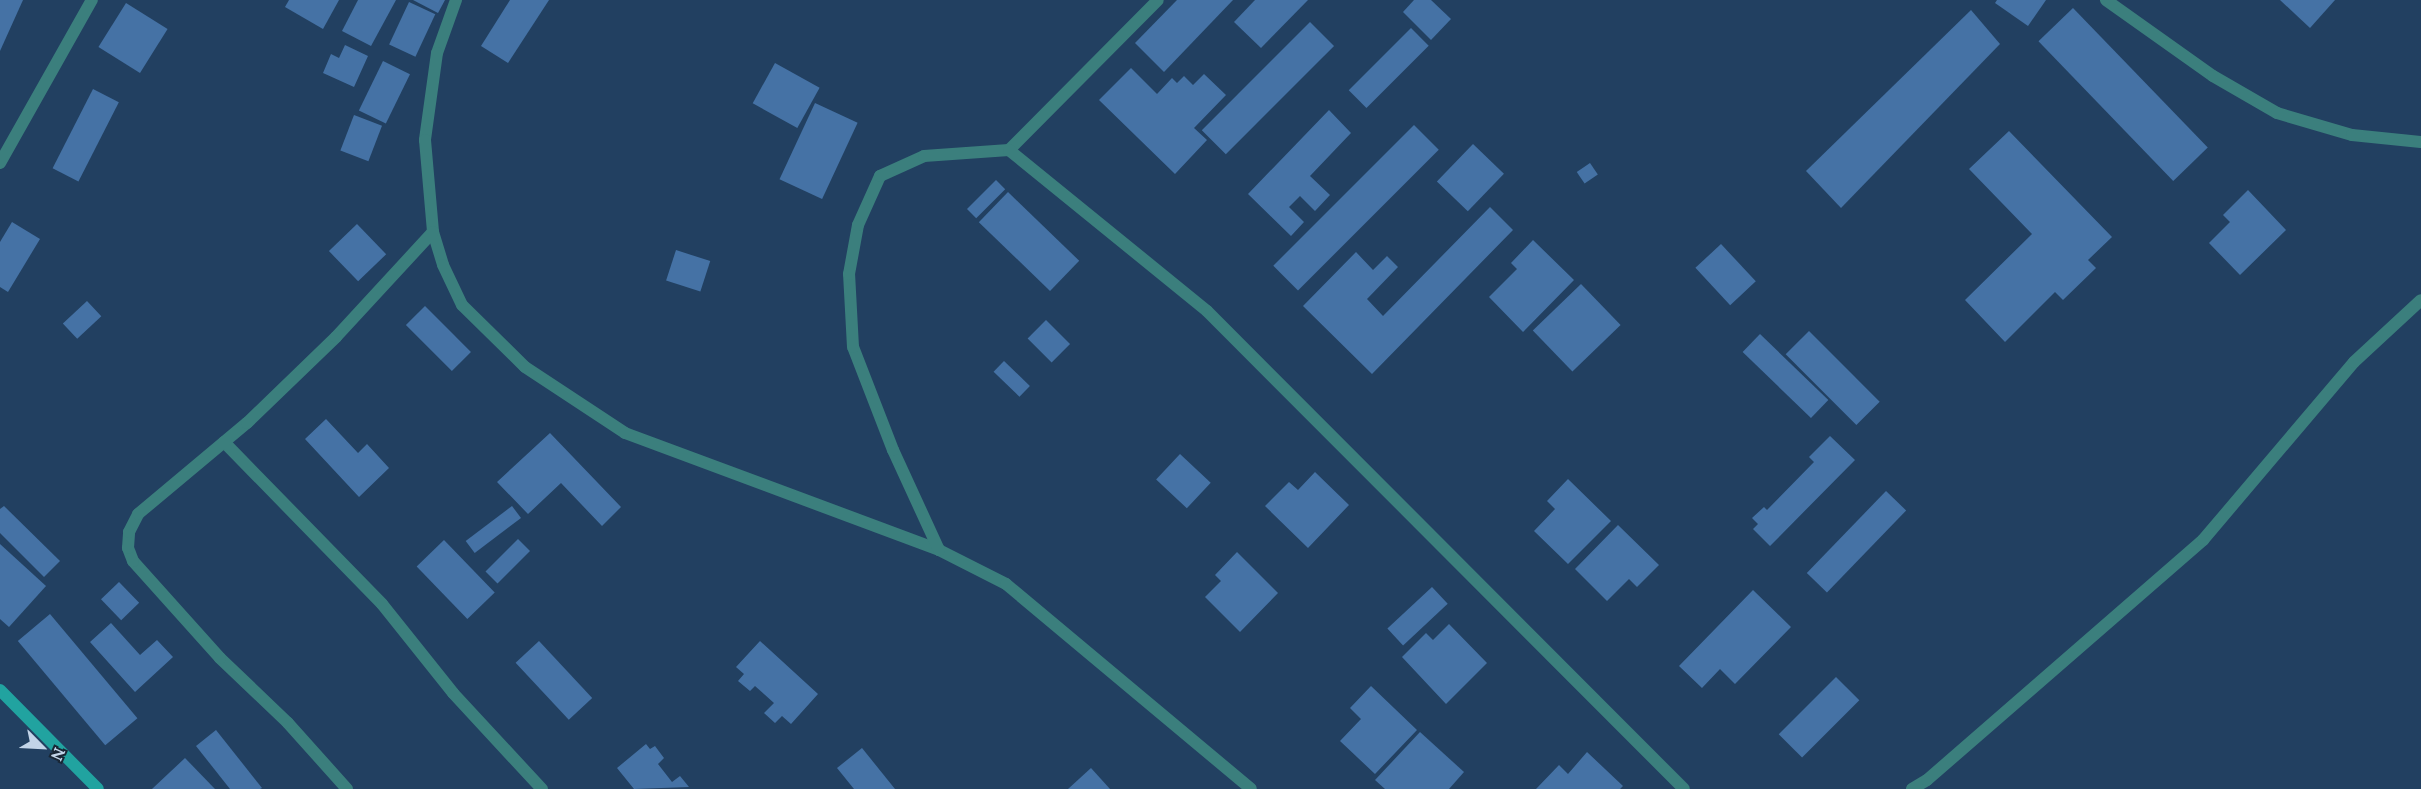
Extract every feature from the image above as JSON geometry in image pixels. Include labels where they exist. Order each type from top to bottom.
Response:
[{"type":"street","points":[[0,163],[92,0]]},
{"type":"street","points":[[456,0],[437,53],[425,140],[433,232],[442,265],[462,305],[525,367],[625,434],[939,550],[1006,584],[1251,789]]},
{"type":"street","points":[[939,550],[893,450],[853,347],[851,264],[858,225],[880,176],[924,156],[1009,150],[1158,0]]},
{"type":"street","points":[[2106,0],[2212,76],[2277,113],[2352,135],[2421,142]]},
{"type":"street","points":[[1009,150],[1207,311],[1683,789]]},
{"type":"street","points":[[347,789],[288,723],[220,658],[134,561],[128,548],[129,532],[138,514],[224,442],[336,337],[433,232]]},
{"type":"street","points":[[1912,789],[1928,780],[2203,540],[2354,362],[2421,300]]},
{"type":"street","points":[[224,442],[382,604],[453,693],[542,789]]},
{"type":"street","points":[[0,690],[98,789]]},
{"type":"building","points":[[0,0],[23,0],[0,51]]},
{"type":"building","points":[[289,0],[339,0],[323,29],[285,7]]},
{"type":"building","points":[[358,0],[396,0],[371,46],[342,31]]},
{"type":"building","points":[[413,0],[445,0],[438,13]]},
{"type":"building","points":[[510,0],[549,0],[508,63],[481,46]]},
{"type":"building","points":[[1177,0],[1233,0],[1164,72],[1135,43]]},
{"type":"building","points":[[1255,0],[1308,0],[1261,48],[1234,22]]},
{"type":"building","points":[[1414,0],[1431,0],[1451,19],[1431,40],[1403,12]]},
{"type":"building","points":[[1997,0],[2046,0],[2028,26],[1995,3]]},
{"type":"building","points":[[2280,0],[2335,0],[2310,28]]},
{"type":"building","points":[[409,2],[435,14],[415,57],[389,45]]},
{"type":"building","points":[[126,3],[168,29],[140,73],[98,47]]},
{"type":"building","points":[[2073,8],[2208,148],[2173,181],[2038,41]]},
{"type":"building","points":[[1971,10],[2000,44],[1841,208],[1806,171]]},
{"type":"building","points":[[1310,22],[1334,46],[1226,154],[1202,130]]},
{"type":"building","points":[[1411,28],[1429,46],[1366,108],[1349,90]]},
{"type":"building","points":[[345,45],[368,56],[354,87],[323,73],[331,54],[339,58]]},
{"type":"building","points":[[383,61],[410,74],[386,124],[359,110]]},
{"type":"building","points":[[775,63],[820,88],[797,128],[753,103]]},
{"type":"building","points":[[1131,68],[1157,94],[1172,78],[1177,83],[1184,76],[1193,85],[1204,74],[1226,95],[1194,128],[1207,140],[1175,174],[1099,100]]},
{"type":"building","points":[[93,89],[119,102],[78,181],[53,168]]},
{"type":"building","points":[[815,103],[858,123],[822,199],[780,179]]},
{"type":"building","points":[[1329,110],[1351,133],[1310,176],[1330,195],[1315,211],[1300,196],[1289,207],[1304,222],[1291,236],[1248,194]]},
{"type":"building","points":[[354,115],[382,126],[368,161],[340,150]]},
{"type":"building","points":[[1414,125],[1439,150],[1298,290],[1273,266]]},
{"type":"building","points":[[2009,131],[2112,237],[2088,260],[2096,268],[2063,300],[2055,292],[2005,342],[1965,300],[2032,234],[1969,169]]},
{"type":"building","points":[[1473,144],[1504,174],[1468,211],[1437,181]]},
{"type":"building","points":[[1590,163],[1598,175],[1585,184],[1577,172]]},
{"type":"building","points":[[996,180],[1005,189],[976,218],[967,209]]},
{"type":"building","points":[[2248,190],[2286,230],[2240,275],[2209,243],[2230,222],[2223,215]]},
{"type":"building","points":[[1008,192],[1079,261],[1050,291],[979,222]]},
{"type":"building","points":[[1490,207],[1513,230],[1372,374],[1303,306],[1356,252],[1373,270],[1387,256],[1398,267],[1367,299],[1383,316]]},
{"type":"building","points":[[12,222],[40,239],[8,292],[0,287],[0,242]]},
{"type":"building","points":[[357,224],[386,254],[358,281],[329,251]]},
{"type":"building","points":[[1533,240],[1574,280],[1523,332],[1489,297],[1517,269],[1511,263]]},
{"type":"building","points":[[1721,244],[1756,281],[1730,305],[1695,268]]},
{"type":"building","points":[[676,250],[710,261],[700,292],[666,280]]},
{"type":"building","points":[[1581,284],[1621,325],[1572,372],[1533,331]]},
{"type":"building","points":[[87,301],[101,316],[77,339],[63,324]]},
{"type":"building","points":[[425,306],[471,352],[452,371],[406,325]]},
{"type":"building","points":[[1046,320],[1070,344],[1052,362],[1028,338]]},
{"type":"building","points":[[1809,331],[1880,402],[1856,425],[1786,354]]},
{"type":"building","points":[[1760,334],[1828,400],[1811,418],[1743,352]]},
{"type":"building","points":[[1004,361],[1030,386],[1019,397],[994,372]]},
{"type":"building","points":[[326,419],[358,453],[367,444],[389,468],[359,497],[305,439]]},
{"type":"building","points":[[550,433],[621,507],[602,526],[561,483],[528,514],[497,482]]},
{"type":"building","points":[[1830,436],[1855,460],[1770,546],[1753,529],[1758,524],[1752,518],[1764,507],[1767,510],[1814,462],[1809,457]]},
{"type":"building","points":[[1180,454],[1211,483],[1187,508],[1156,480]]},
{"type":"building","points":[[1315,472],[1349,505],[1308,548],[1265,506],[1289,482],[1298,490]]},
{"type":"building","points":[[1568,479],[1611,521],[1568,564],[1534,531],[1555,509],[1547,501]]},
{"type":"building","points":[[1886,491],[1906,510],[1827,592],[1807,573]]},
{"type":"building","points":[[4,506],[60,561],[44,577],[0,533],[0,509]]},
{"type":"building","points":[[512,506],[521,518],[475,553],[466,541]]},
{"type":"building","points":[[1618,525],[1659,565],[1637,587],[1629,579],[1607,601],[1575,569]]},
{"type":"building","points":[[518,539],[530,551],[497,584],[485,572]]},
{"type":"building","points":[[444,540],[495,593],[467,619],[417,566]]},
{"type":"building","points":[[0,544],[46,586],[9,627],[0,619]]},
{"type":"building","points":[[1237,552],[1278,593],[1240,632],[1205,597],[1221,581],[1215,575]]},
{"type":"building","points":[[119,582],[139,603],[121,620],[101,599]]},
{"type":"building","points":[[1432,587],[1448,604],[1403,645],[1387,629]]},
{"type":"building","points":[[1753,590],[1791,627],[1735,684],[1720,669],[1702,688],[1679,666]]},
{"type":"building","points":[[50,614],[137,718],[105,745],[18,641]]},
{"type":"building","points":[[111,623],[140,655],[157,640],[173,657],[135,692],[90,642]]},
{"type":"building","points":[[1449,624],[1487,663],[1446,704],[1402,657],[1426,633],[1433,640]]},
{"type":"building","points":[[539,641],[592,698],[569,720],[516,663]]},
{"type":"building","points":[[760,641],[818,694],[791,724],[782,716],[775,723],[764,713],[774,703],[755,686],[750,691],[738,681],[744,674],[736,667]]},
{"type":"building","points":[[1836,677],[1859,700],[1802,758],[1779,734]]},
{"type":"building","points":[[1371,686],[1417,730],[1375,774],[1340,741],[1361,719],[1350,708]]},
{"type":"building","points":[[216,730],[262,788],[230,789],[196,746]]},
{"type":"building","points":[[1420,732],[1464,772],[1449,789],[1385,789],[1375,780]]},
{"type":"building","points":[[646,744],[650,749],[655,746],[664,758],[658,764],[672,782],[680,776],[689,787],[634,789],[617,768]]},
{"type":"building","points":[[862,748],[895,789],[854,789],[837,768]]},
{"type":"building","points":[[1587,752],[1623,786],[1620,789],[1536,789],[1559,765],[1568,774]]},
{"type":"building","points":[[185,758],[215,789],[152,789]]},
{"type":"building","points":[[1091,768],[1110,789],[1068,789]]}]
